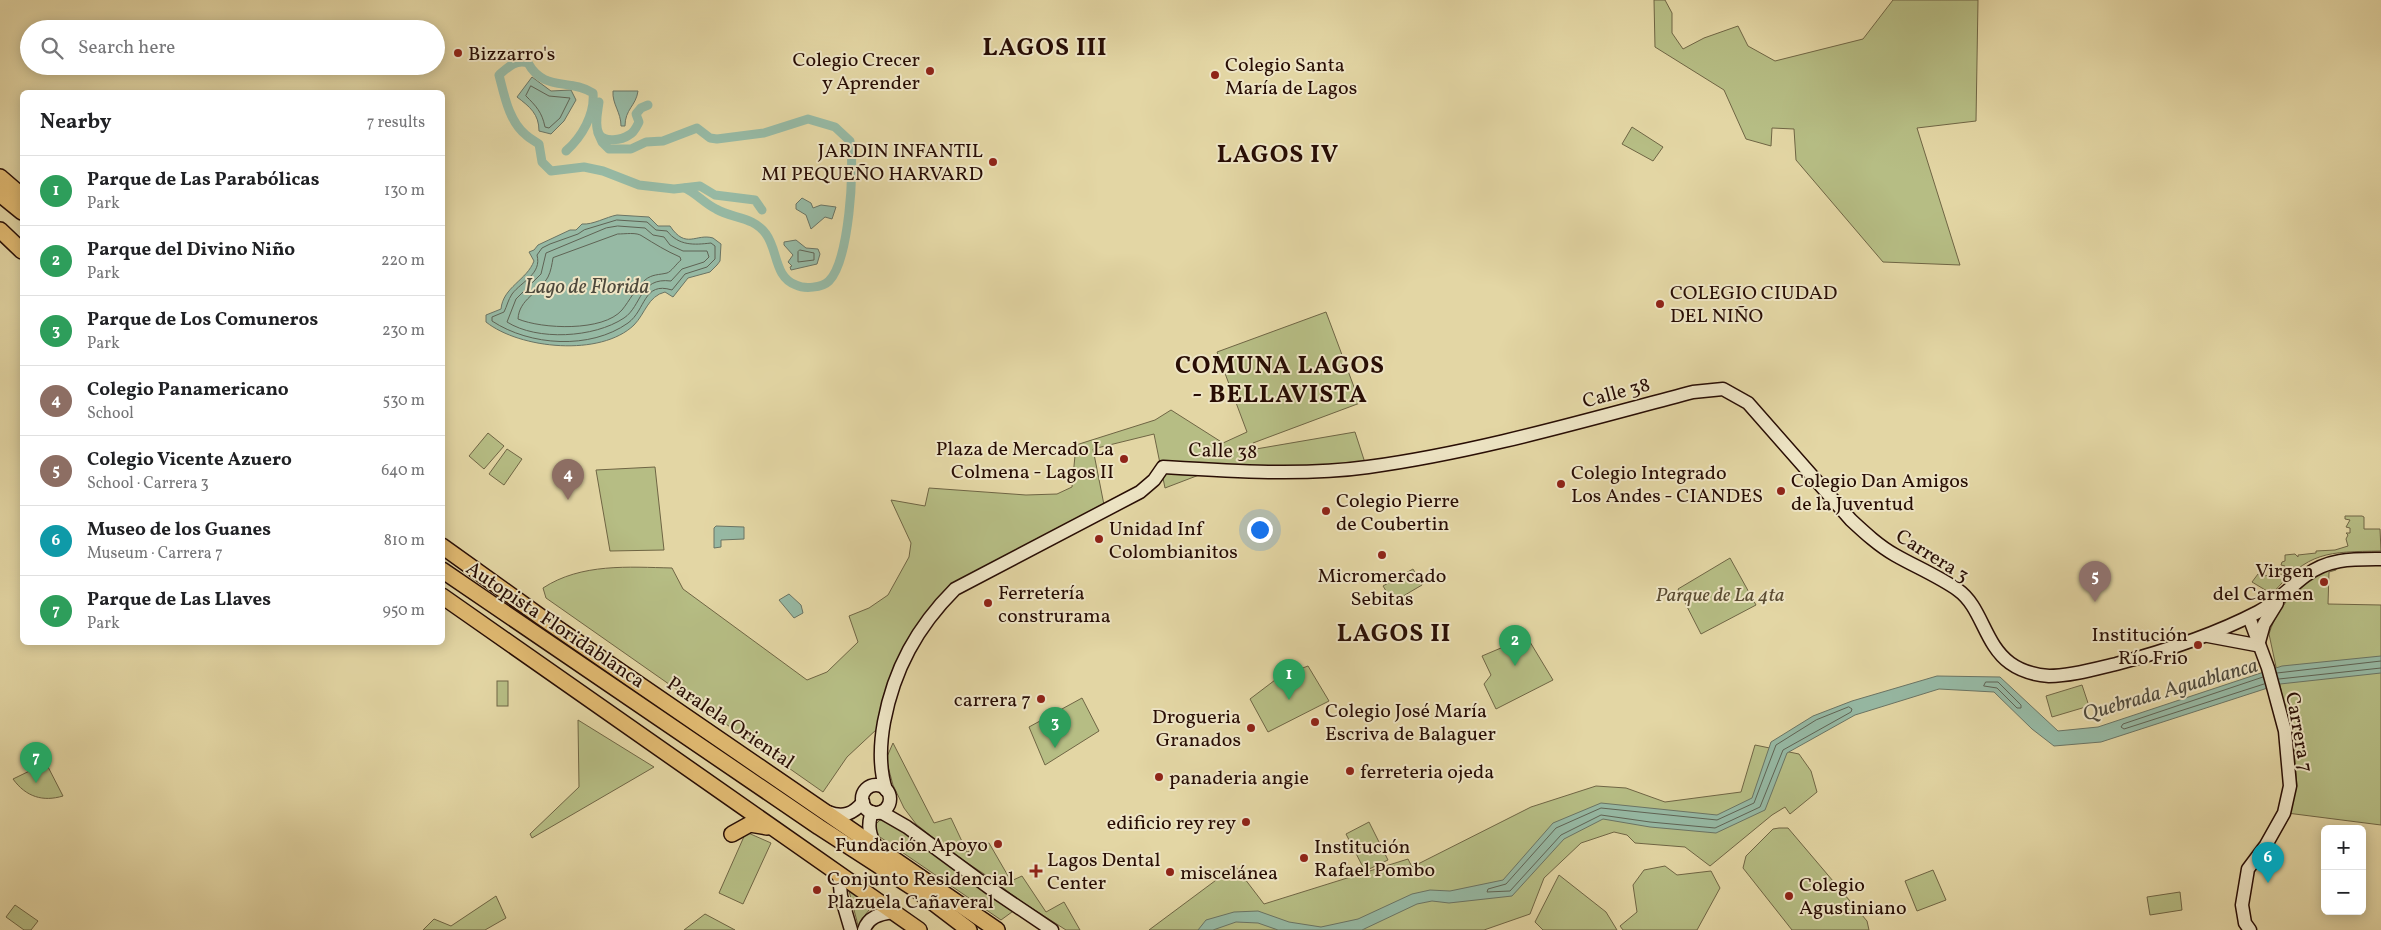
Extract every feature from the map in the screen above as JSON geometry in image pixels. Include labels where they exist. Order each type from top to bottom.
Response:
[{"type":"highway","points":[[0,178],[20,194]]},
{"type":"highway","points":[[0,194],[20,210]]},
{"type":"highway","points":[[0,230],[20,249]]},
{"type":"highway","name":"Paralela Oriental","points":[[445,548],[997,930]]},
{"type":"highway","name":"Autopista Floridablanca","points":[[445,572],[796,811],[918,891],[969,930]]},
{"type":"highway","name":"Autopista Floridablanca","points":[[445,598],[919,930]]},
{"type":"highway","points":[[605,724],[643,736]]},
{"type":"highway","points":[[732,834],[750,824],[760,824],[776,830]]},
{"type":"main road","name":"Carrera 3","points":[[1706,389],[1730,392],[1748,404],[1851,520],[1868,536],[1895,555],[1916,564],[1959,590],[1971,605],[1996,650],[2010,663],[2026,671],[2048,676],[2080,672],[2158,653],[2250,619],[2280,598]]},
{"type":"main road","name":"Calle 38","points":[[867,789],[876,776],[890,693],[900,665],[914,639],[939,606],[955,589],[1140,492],[1154,480],[1163,466],[1329,471],[1367,468],[1426,458],[1500,441],[1706,389]]},
{"type":"main road","points":[[2206,636],[2258,643],[2264,624],[2280,598],[2307,574],[2339,560],[2381,559]]},
{"type":"main road","name":"Carrera 7","points":[[2250,619],[2272,688],[2286,741],[2290,786],[2284,813],[2266,845],[2248,869],[2243,892],[2244,914],[2250,930]]},
{"type":"main road","name":"Calle 38","points":[[880,758],[888,792],[907,827]]},
{"type":"main road","points":[[877,847],[870,834],[870,819],[877,812],[887,807],[888,792],[875,786],[867,789],[863,797],[867,810],[877,812],[907,827],[984,884],[1052,930]]},
{"type":"main road","points":[[828,812],[844,815],[851,813],[863,802]]},
{"type":"main road","points":[[839,874],[840,896],[851,930]]},
{"type":"main road","points":[[864,930],[866,925],[877,915],[892,912]]},
{"type":"green space","points":[[1654,0],[1665,0],[1672,13],[1672,33],[1683,49],[1704,38],[1738,26],[1748,46],[1775,61],[1863,39],[1893,0],[1978,0],[1976,121],[1917,128],[1960,265],[1883,262],[1796,160],[1794,129],[1772,128],[1771,146],[1746,139],[1724,90],[1655,47]]},
{"type":"green space","points":[[1632,127],[1663,147],[1653,161],[1622,144]]},
{"type":"green space","points":[[1326,312],[1360,403],[1253,443],[1256,449],[1355,432],[1368,472],[1326,477],[1199,475],[1165,488],[1154,434],[1093,449],[1105,510],[967,587],[944,605],[910,644],[877,729],[847,757],[823,792],[546,598],[543,588],[573,574],[589,570],[622,567],[672,568],[683,589],[807,680],[827,672],[858,642],[849,616],[869,608],[888,595],[909,557],[911,543],[891,500],[925,506],[929,488],[1026,495],[1057,494],[1072,487],[1076,445],[1155,420],[1171,410],[1223,443],[1247,432],[1217,352]]},
{"type":"green space","points":[[488,433],[504,446],[484,469],[469,456]]},
{"type":"green space","points":[[507,449],[522,459],[504,485],[489,474]]},
{"type":"green space","points":[[655,467],[664,550],[610,551],[596,470]]},
{"type":"green space","points":[[2345,516],[2362,516],[2364,517],[2364,529],[2380,529],[2381,551],[2346,552],[2320,557],[2297,569],[2272,594],[2252,582],[2258,574],[2262,574],[2262,576],[2284,574],[2285,566],[2281,565],[2285,561],[2285,555],[2295,554],[2298,557],[2298,555],[2316,553],[2316,551],[2335,550],[2348,546],[2346,539],[2348,535],[2346,533],[2350,533],[2350,528],[2346,527],[2350,520],[2345,519]]},
{"type":"green space","name":"Parque de La 4ta","points":[[1730,558],[1756,605],[1701,634],[1678,589]]},
{"type":"green space","points":[[2336,567],[2336,570],[2329,572],[2328,604],[2381,605],[2381,825],[2287,813],[2297,786],[2294,751],[2269,634],[2273,622],[2286,601],[2314,578]]},
{"type":"green space","points":[[1413,569],[1422,585],[1393,602],[1383,586]]},
{"type":"green space","points":[[1527,637],[1553,680],[1496,709],[1484,684],[1491,675],[1482,656]]},
{"type":"green space","points":[[1308,666],[1329,701],[1268,732],[1250,699],[1279,677]]},
{"type":"green space","points":[[497,681],[508,681],[508,706],[497,706]]},
{"type":"green space","points":[[2082,685],[2089,706],[2052,717],[2046,696]]},
{"type":"green space","points":[[1082,698],[1099,731],[1045,765],[1029,727]]},
{"type":"green space","points":[[578,720],[654,767],[532,838],[530,834],[579,787]]},
{"type":"green space","points":[[893,743],[934,823],[951,818],[967,852],[989,843],[1011,881],[1022,876],[1046,912],[1064,902],[1080,930],[1066,930],[1016,898],[996,882],[951,852],[916,824],[904,808],[893,785],[886,759]]},
{"type":"green space","points":[[1755,745],[1799,754],[1811,771],[1817,792],[1790,814],[1785,807],[1772,815],[1710,866],[1685,847],[1635,843],[1627,835],[1614,832],[1581,843],[1544,878],[1530,914],[1484,930],[1149,930],[1235,866],[1264,904],[1408,859],[1412,867],[1531,807],[1596,786],[1626,788],[1665,802],[1741,792]]},
{"type":"green space","points":[[46,763],[63,796],[42,798],[29,794],[13,779]]},
{"type":"green space","points":[[880,820],[886,820],[1016,909],[1001,920],[877,835],[875,825]]},
{"type":"green space","points":[[1369,822],[1388,860],[1365,871],[1346,834]]},
{"type":"green space","points":[[1788,828],[1867,921],[1869,930],[1792,930],[1743,868],[1746,856],[1773,829]]},
{"type":"green space","points":[[746,832],[771,843],[743,904],[719,893]]},
{"type":"green space","points":[[1665,866],[1677,875],[1711,871],[1720,888],[1697,930],[1623,930],[1620,926],[1637,912],[1633,885],[1644,870]]},
{"type":"green space","points":[[1933,870],[1946,900],[1917,911],[1905,881]]},
{"type":"green space","points":[[1559,875],[1606,912],[1617,930],[1543,930],[1535,922]]},
{"type":"green space","points":[[848,887],[873,905],[862,919],[859,929]]},
{"type":"green space","points":[[2180,892],[2182,910],[2150,915],[2147,897]]},
{"type":"green space","points":[[496,896],[506,918],[485,930],[423,930],[434,919],[451,926]]},
{"type":"green space","points":[[15,905],[38,921],[31,930],[24,930],[6,917]]},
{"type":"green space","points":[[705,914],[735,930],[684,930]]},
{"type":"water","points":[[532,77],[551,91],[571,90],[576,100],[564,121],[551,134],[539,131],[539,125],[533,111],[517,97]]},
{"type":"water","points":[[613,91],[638,91],[625,120],[625,126],[621,126]]},
{"type":"water","points":[[802,198],[811,203],[813,208],[821,205],[836,207],[832,219],[825,217],[811,229],[806,215],[796,209],[796,204]]},
{"type":"water","name":"Lago de Florida","points":[[617,215],[649,217],[658,226],[670,226],[676,233],[686,239],[713,238],[721,244],[720,261],[710,272],[688,278],[673,297],[665,292],[659,294],[651,301],[634,325],[620,335],[602,342],[560,346],[539,343],[501,331],[486,322],[486,315],[501,309],[510,289],[531,268],[534,261],[529,252],[538,245],[570,230],[576,230],[582,224]]},
{"type":"water","points":[[796,240],[806,248],[818,249],[820,254],[817,264],[791,270],[790,267],[792,266],[788,262],[793,255],[784,245],[784,242]]},
{"type":"water","points":[[716,526],[744,527],[744,539],[721,540],[721,547],[714,548],[714,528]]},
{"type":"water","points":[[789,594],[801,605],[803,613],[794,618],[779,600]]},
{"type":"water","points":[[2381,656],[2381,673],[2280,684],[2101,742],[2054,746],[2032,729],[1994,692],[1939,689],[1855,715],[1787,753],[1765,810],[1716,833],[1650,827],[1603,819],[1564,839],[1512,896],[1449,903],[1432,901],[1417,904],[1362,930],[1278,930],[1258,923],[1236,922],[1213,930],[1198,930],[1206,920],[1234,912],[1258,911],[1289,922],[1321,927],[1358,919],[1412,894],[1430,890],[1450,891],[1503,880],[1553,823],[1601,803],[1717,815],[1752,798],[1771,742],[1813,716],[1852,701],[1937,676],[2000,677],[2058,731],[2098,727],[2282,666]]},
{"type":"waterway","points":[[566,151],[582,132],[590,117],[593,93],[575,86],[542,78],[534,72],[528,63],[520,62],[509,67],[499,75],[511,115],[520,129],[539,144],[542,162],[551,171],[584,167],[603,171],[639,185],[674,189],[700,186],[715,195],[755,200],[762,210]]},
{"type":"waterway","points":[[599,102],[597,118],[599,134],[601,137],[609,140],[626,137],[632,133],[639,122],[636,114],[641,108],[648,105]]},
{"type":"waterway","points":[[598,133],[602,142],[609,149],[631,149],[646,142],[663,141],[697,128],[710,138],[717,139],[764,133],[808,119],[835,127],[850,141],[852,171],[846,235],[836,270],[826,283],[813,287],[796,285],[789,281],[780,270],[770,240],[761,228],[749,221],[716,209],[685,188]]},
{"type":"place","name":"Bizzarro's","points":[[458,53]]},
{"type":"place","name":"Colegio Crecer y Aprender","points":[[930,71]]},
{"type":"place","name":"Colegio Santa María de Lagos","points":[[1215,75]]},
{"type":"place","name":"JARDIN INFANTIL MI PEQUEÑO HARVARD","points":[[993,162]]},
{"type":"place","name":"COLEGIO CIUDAD DEL NIÑO","points":[[1660,304]]},
{"type":"place","name":"Plaza de Mercado La Colmena - Lagos II","points":[[1124,459]]},
{"type":"place","name":"Colegio Integrado Los Andes - CIANDES","points":[[1561,484]]},
{"type":"place","name":"Colegio Dan Amigos de la Juventud","points":[[1781,491]]},
{"type":"place","name":"Colegio Panamericano","points":[[568,500]]},
{"type":"place","name":"Colegio Pierre de Coubertin","points":[[1326,511]]},
{"type":"place","name":"Unidad Inf Colombianitos","points":[[1099,539]]},
{"type":"place","name":"Micromercado Sebitas","points":[[1382,555]]},
{"type":"place","name":"Virgen del Carmen","points":[[2324,582]]},
{"type":"place","name":"Colegio Vicente Azuero","points":[[2095,602]]},
{"type":"place","name":"Ferretería construrama","points":[[988,603]]},
{"type":"place","name":"Institución Río Frio","points":[[2198,645]]},
{"type":"place","name":"Parque del Divino Niño","points":[[1515,666]]},
{"type":"place","name":"carrera 7","points":[[1041,699]]},
{"type":"place","name":"Parque de Las Parabólicas","points":[[1289,700]]},
{"type":"place","name":"Colegio José María Escriva de Balaguer","points":[[1315,722]]},
{"type":"place","name":"Drogueria Granados","points":[[1251,728]]},
{"type":"place","name":"Parque de Los Comuneros","points":[[1055,748]]},
{"type":"place","name":"ferreteria ojeda","points":[[1350,771]]},
{"type":"place","name":"panaderia angie","points":[[1159,777]]},
{"type":"place","name":"Parque de Las Llaves","points":[[36,783]]},
{"type":"place","name":"edificio rey rey","points":[[1246,822]]},
{"type":"place","name":"Fundación Apoyo","points":[[998,844]]},
{"type":"place","name":"Institución Rafael Pombo","points":[[1304,858]]},
{"type":"place","name":"Lagos Dental Center","points":[[1036,871]]},
{"type":"place","name":"miscelánea","points":[[1170,872]]},
{"type":"place","name":"Museo de los Guanes","points":[[2268,883]]},
{"type":"place","name":"Conjunto Residencial Plazuela Cañaveral","points":[[817,890]]},
{"type":"place","name":"Colegio Agustiniano","points":[[1789,896]]},
{"type":"district","name":"LAGOS III","points":[[1045,46]]},
{"type":"district","name":"LAGOS IV","points":[[1278,153]]},
{"type":"district","name":"COMUNA LAGOS - BELLAVISTA","points":[[1280,378]]},
{"type":"district","name":"LAGOS II","points":[[1394,632]]},
{"type":"water label","name":"Quebrada Aguablanca","points":[[2170,689]]}]
